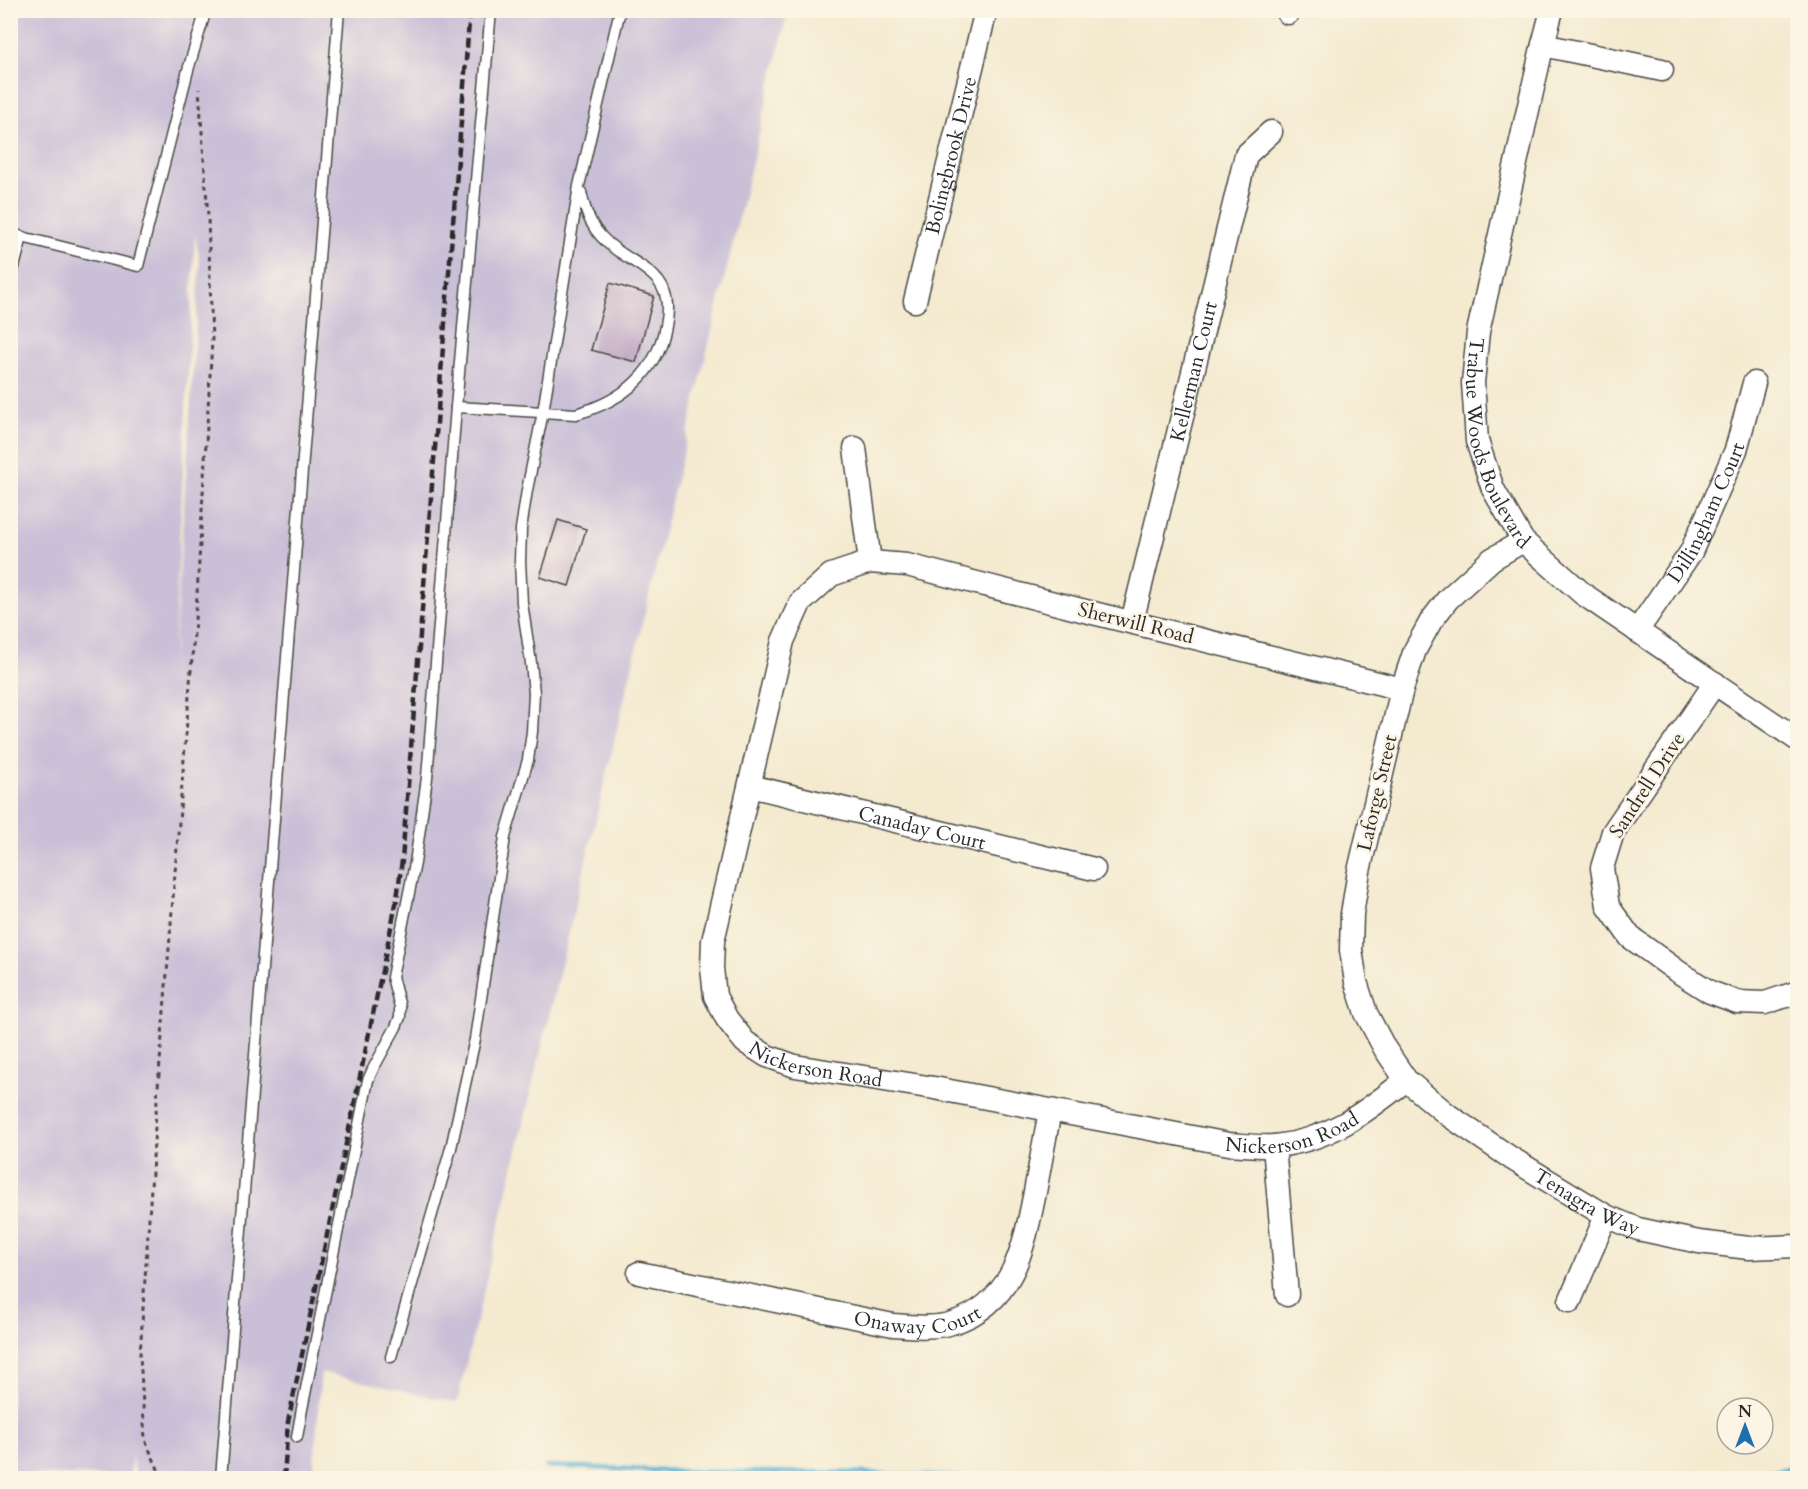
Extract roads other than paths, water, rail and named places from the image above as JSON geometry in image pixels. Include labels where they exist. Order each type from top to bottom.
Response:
[{"type":"street","name":"Bolingbrook Drive","points":[[915,301],[986,10]]},
{"type":"street","name":"Trabue Woods Boulevard","points":[[1552,10],[1478,332],[1473,383],[1477,441],[1493,489],[1523,541],[1583,594],[1797,740]]},
{"type":"street","points":[[1543,45],[1662,70]]},
{"type":"street","name":"Kellerman Court","points":[[1132,622],[1246,155],[1271,132]]},
{"type":"street","name":"Dillingham Court","points":[[1637,631],[1691,552],[1736,450],[1754,383]]},
{"type":"street","points":[[855,448],[870,562]]},
{"type":"street","name":"Laforge Street","points":[[1406,1080],[1385,1049],[1366,1013],[1356,982],[1351,950],[1352,914],[1359,871],[1402,689],[1415,650],[1431,621],[1448,599],[1492,559],[1523,541]]},
{"type":"street","name":"Sherwill Road","points":[[870,562],[907,565],[1402,689]]},
{"type":"street","name":"Nickerson Road","points":[[870,562],[831,575],[800,603],[783,641],[713,940],[712,968],[716,996],[727,1019],[746,1041],[767,1056],[795,1066],[934,1088],[1229,1144],[1274,1146],[1306,1141],[1340,1128],[1406,1080]]},
{"type":"street","name":"Sandrell Drive","points":[[1715,683],[1613,832],[1602,868],[1608,906],[1630,937],[1677,972],[1710,992],[1737,1002],[1765,1003],[1797,992]]},
{"type":"street","name":"Canaday Court","points":[[750,786],[1094,869]]},
{"type":"street","name":"Tenagra Way","points":[[1406,1080],[1448,1115],[1528,1169],[1606,1216],[1638,1229],[1699,1242],[1749,1248],[1797,1246]]},
{"type":"street","name":"Onaway Court","points":[[639,1273],[893,1325],[923,1327],[952,1323],[976,1312],[1000,1291],[1017,1266],[1025,1239],[1050,1111]]},
{"type":"street","points":[[1274,1146],[1287,1295]]},
{"type":"street","points":[[1570,1301],[1606,1216]]},
{"type":"lane","points":[[10,233],[138,266],[188,70],[206,10]]},
{"type":"lane","points":[[221,1479],[339,10]]},
{"type":"lane","points":[[297,1437],[368,1080],[400,1017],[400,1007],[392,977],[415,863],[427,778],[456,408],[491,10]]},
{"type":"lane","points":[[391,1357],[451,1148],[475,1038],[505,837],[528,760],[534,693],[522,603],[520,561],[522,530],[579,186],[620,10]]},
{"type":"lane","points":[[456,408],[576,414],[593,409],[621,394],[635,383],[656,356],[663,339],[667,304],[660,283],[651,273],[612,248],[596,231],[585,212],[579,186]]},
{"type":"lane","points":[[10,282],[22,237]]},
{"type":"waterway","points":[[546,1466],[971,1478]]},
{"type":"waterway","points":[[1718,1478],[1798,1468]]},
{"type":"railway","points":[[284,1478],[288,1422],[397,899],[402,860],[470,10]]}]
